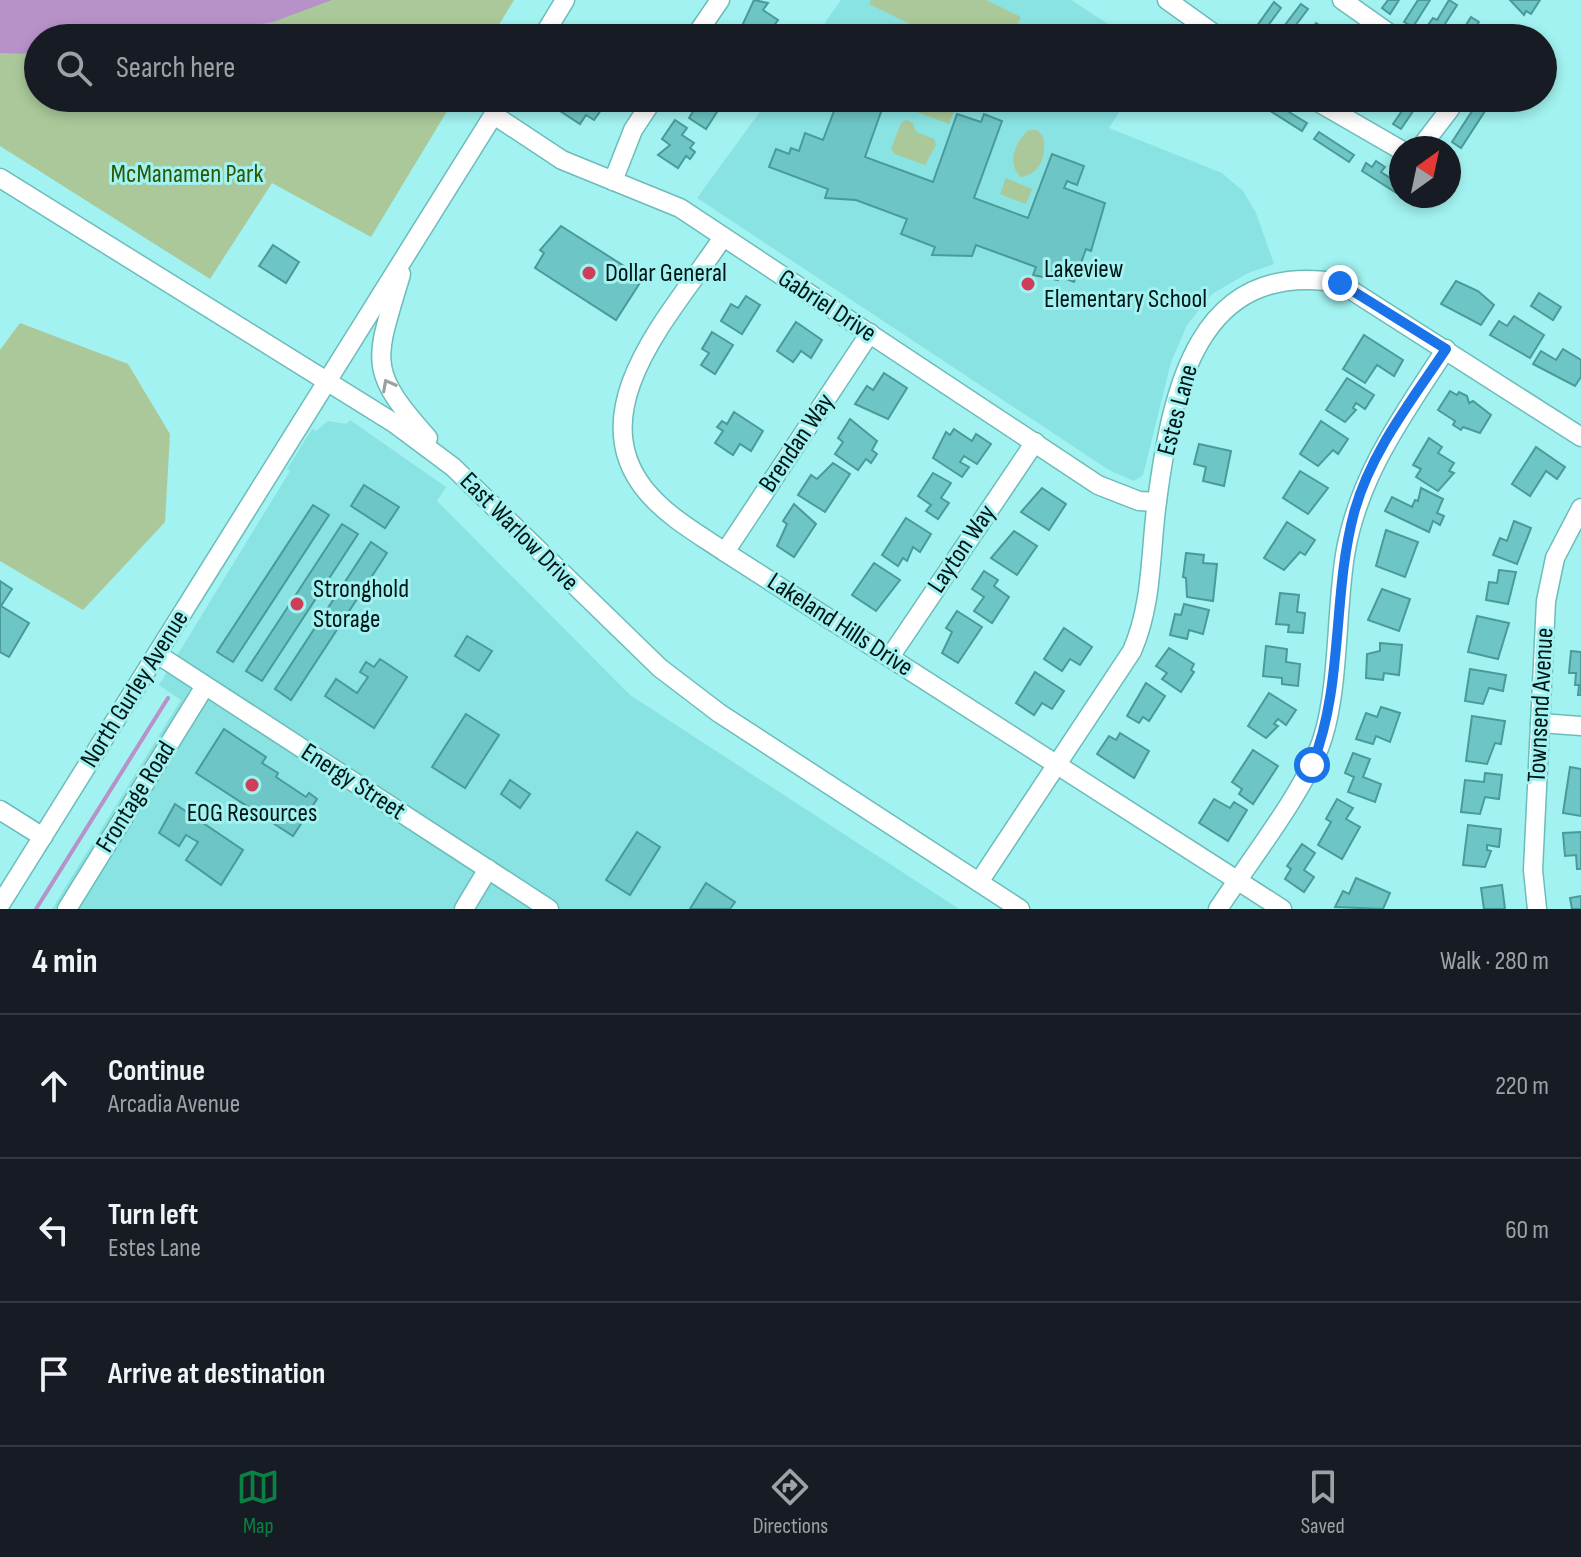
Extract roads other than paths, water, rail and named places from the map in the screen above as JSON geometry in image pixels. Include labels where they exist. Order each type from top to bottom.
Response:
[{"type":"street","points":[[550,24],[565,0]]},
{"type":"street","points":[[704,24],[720,0]]},
{"type":"street","points":[[1167,0],[1200,24]]},
{"type":"street","points":[[1342,0],[1376,24]]},
{"type":"street","points":[[326,380],[496,112]]},
{"type":"street","points":[[613,181],[633,130],[645,112]]},
{"type":"street","points":[[1335,112],[1389,143]]},
{"type":"street","points":[[1429,136],[1448,112]]},
{"type":"street","name":"Gabriel Drive","points":[[494,115],[562,160],[680,208],[1098,485],[1139,501],[1157,502]]},
{"type":"street","name":"East Warlow Drive","points":[[0,178],[326,380],[453,467],[660,668],[719,713],[1020,909]]},
{"type":"street","name":"Lakeland Hills Drive","points":[[723,237],[640,360],[625,394],[622,428],[628,461],[645,491],[670,515],[725,552],[1282,909]]},
{"type":"street","points":[[407,252],[381,345],[381,373],[408,416],[453,467]]},
{"type":"street","name":"Estes Lane","points":[[979,882],[1132,651],[1145,622],[1165,455],[1194,350],[1208,325],[1233,301],[1271,284],[1305,277],[1340,283],[1581,437]]},
{"type":"street","name":"Brendan Way","points":[[725,552],[870,333]]},
{"type":"street","points":[[1218,909],[1312,765],[1324,736],[1345,555],[1354,512],[1386,441],[1446,349]]},
{"type":"street","name":"North Gurley Avenue","points":[[0,905],[326,380]]},
{"type":"street","name":"Layton Way","points":[[890,657],[1035,442]]},
{"type":"street","name":"Townsend Avenue","points":[[1537,909],[1533,870],[1546,601],[1555,558],[1581,508]]},
{"type":"street","name":"Energy Street","points":[[157,654],[549,909]]},
{"type":"street","name":"Frontage Road","points":[[67,909],[205,686]]},
{"type":"street","points":[[1540,723],[1581,726]]},
{"type":"street","points":[[0,810],[43,837]]},
{"type":"street","points":[[464,909],[488,869]]},
{"type":"waterway","points":[[36,909],[168,698]]},
{"type":"place","name":"Dollar General","points":[[589,273]]},
{"type":"place","name":"Lakeview Elementary School","points":[[1028,284]]},
{"type":"place","name":"Stronghold Storage","points":[[297,604]]},
{"type":"place","name":"EOG Resources","points":[[252,785]]},
{"type":"park label","name":"McManamen Park","points":[[187,174]]}]
